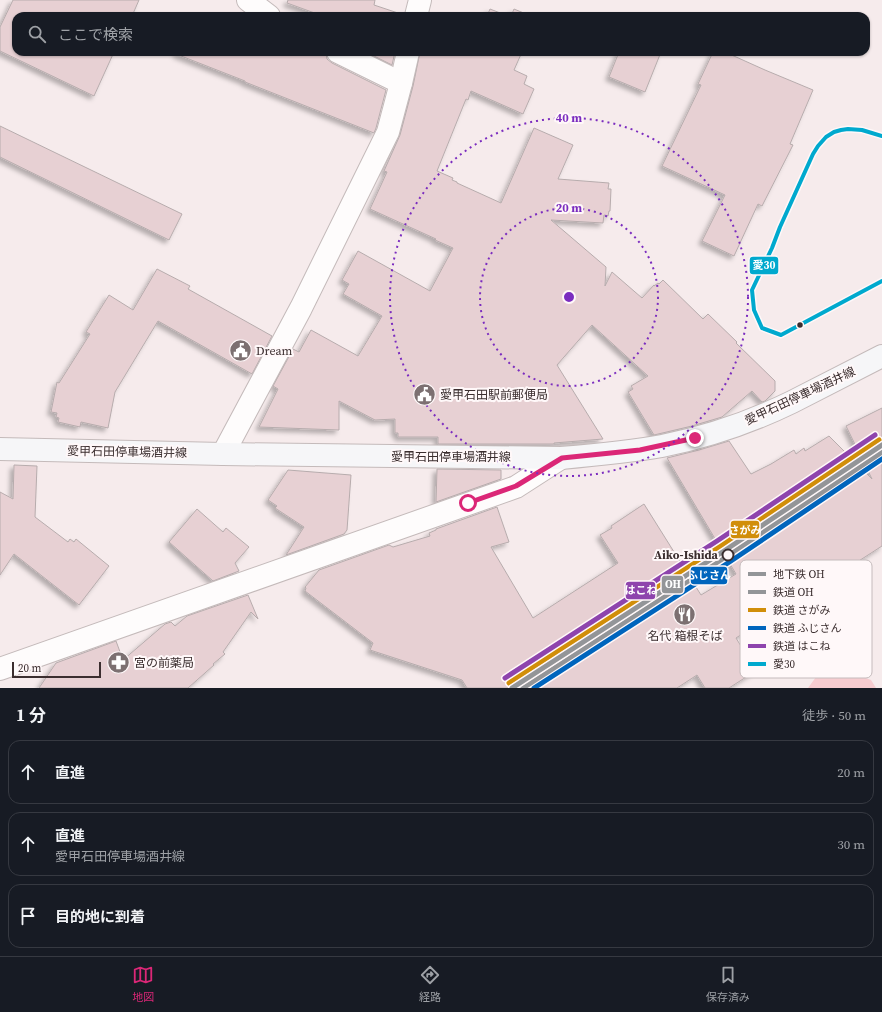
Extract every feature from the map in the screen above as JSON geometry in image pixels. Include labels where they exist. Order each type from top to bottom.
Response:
[{"type":"main road","name":"愛甲石田停車場酒井線","points":[[0,449],[223,454],[562,458],[640,450],[695,438],[723,430],[758,417],[777,409],[882,356]]},
{"type":"street","points":[[248,0],[264,12]]},
{"type":"street","points":[[417,12],[420,0]]},
{"type":"street","points":[[346,56],[401,83]]},
{"type":"street","points":[[223,454],[301,308],[388,132],[407,56]]},
{"type":"street","points":[[0,669],[516,486],[562,458]]},
{"type":"shaded area","points":[[815,678],[866,678],[871,680],[876,688],[808,688]]},
{"type":"building","points":[[13,0],[139,0],[134,12],[12,12],[12,56],[112,56],[94,96],[0,51],[0,27]]},
{"type":"building","points":[[288,0],[375,0],[374,5],[395,12],[312,12],[287,3]]},
{"type":"building","points":[[490,9],[498,12],[489,12]]},
{"type":"building","points":[[514,9],[521,12],[513,12]]},
{"type":"building","points":[[181,56],[327,56],[327,59],[332,63],[386,90],[374,133]]},
{"type":"building","points":[[374,56],[394,56],[392,65]]},
{"type":"building","points":[[419,56],[520,56],[514,70],[527,76],[524,84],[534,89],[523,114],[471,91],[468,100],[466,99],[437,171],[453,178],[452,180],[457,183],[501,203],[534,128],[573,145],[558,179],[609,183],[608,189],[611,189],[610,211],[608,216],[604,215],[603,223],[551,220],[606,267],[605,286],[612,272],[642,298],[654,285],[659,284],[663,280],[703,319],[708,314],[737,342],[736,343],[775,381],[775,391],[762,402],[752,391],[722,417],[654,435],[628,392],[633,389],[631,386],[648,376],[592,325],[557,365],[603,439],[554,444],[438,444],[438,437],[398,437],[398,433],[395,433],[395,419],[375,420],[339,401],[339,430],[259,427],[278,389],[273,386],[293,349],[299,352],[311,330],[358,356],[382,316],[343,294],[349,284],[342,280],[358,251],[430,291],[453,248],[370,209],[387,172],[384,171],[400,135]]},
{"type":"building","points":[[617,56],[659,56],[645,92],[609,77]]},
{"type":"building","points":[[711,56],[734,56],[813,90],[790,144],[793,145],[762,206],[758,204],[734,256],[702,241],[725,195],[662,166],[701,85],[698,84]]},
{"type":"building","points":[[0,126],[182,214],[169,240],[0,157]]},
{"type":"building","points":[[157,269],[190,286],[188,289],[272,336],[252,374],[158,321],[115,392],[108,428],[81,422],[80,427],[58,422],[59,418],[56,417],[57,413],[51,412],[57,382],[59,383],[90,334],[86,332],[109,295],[133,310]]},
{"type":"building","points":[[882,408],[882,546],[860,560],[740,560],[740,635],[736,638],[740,645],[740,678],[745,678],[729,688],[705,688],[697,675],[677,688],[467,688],[462,680],[370,650],[373,643],[305,591],[305,587],[319,570],[389,545],[393,547],[430,536],[429,533],[436,529],[497,507],[509,542],[491,547],[533,618],[618,563],[600,535],[644,504],[701,595],[736,574],[667,458],[729,441],[751,474],[794,450],[796,454],[804,448],[805,451],[829,436],[872,479],[846,426]]},
{"type":"building","points":[[14,465],[37,466],[35,517],[68,542],[70,539],[74,542],[76,539],[109,566],[79,605],[14,554],[0,575],[0,492],[13,499]]},
{"type":"building","points":[[437,469],[501,470],[501,479],[436,502]]},
{"type":"building","points":[[288,470],[351,475],[347,530],[344,534],[286,555],[304,527],[275,508],[277,506],[268,500]]},
{"type":"building","points":[[197,509],[223,532],[226,528],[249,547],[235,563],[239,571],[213,581],[169,542]]},
{"type":"building","points":[[248,595],[258,619],[251,612],[223,652],[225,654],[188,688],[39,688],[56,663],[116,641],[123,660],[165,624],[171,622],[175,626],[187,616]]},
{"type":"metro line","name":"OH","points":[[512,688],[724,551],[882,445]]},
{"type":"rail line","name":"はこね","points":[[505,678],[717,541],[875,435]]},
{"type":"rail line","name":"さがみ","points":[[509,683],[721,546],[879,440]]},
{"type":"rail line","name":"OH","points":[[523,688],[727,556],[882,452]]},
{"type":"rail line","name":"ふじさん","points":[[534,688],[731,561],[882,459]]},
{"type":"transit line","name":"愛30","points":[[882,136],[862,130],[841,130],[826,137],[818,146],[813,154],[752,290],[754,310],[762,328],[781,335],[882,281]]},
{"type":"place","name":"Dream","points":[[241,351]]},
{"type":"place","name":"愛甲石田駅前郵便局","points":[[424,395]]},
{"type":"place","name":"Aiko-Ishida","points":[[728,555]]},
{"type":"place","name":"名代 箱根そば","points":[[685,615]]},
{"type":"place","name":"宮の前薬局","points":[[118,663]]},
{"type":"route","points":[[468,503],[516,486],[562,458],[640,450],[695,438]]}]
